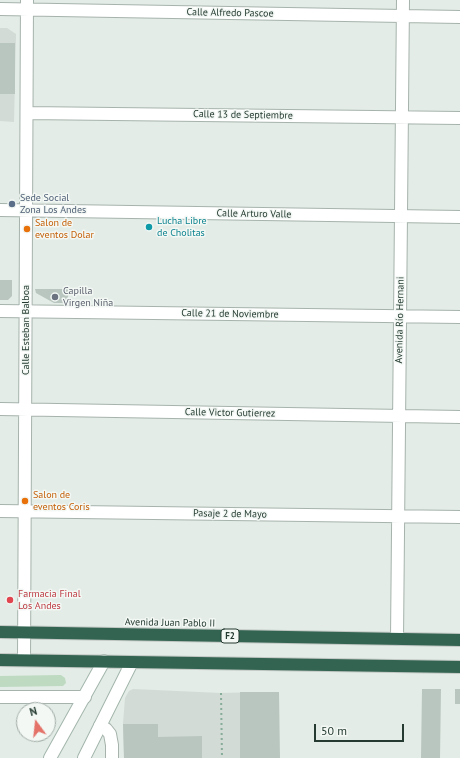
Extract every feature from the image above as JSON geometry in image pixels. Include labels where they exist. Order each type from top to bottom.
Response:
[{"type":"highway","name":"Avenida Juan Pablo II","points":[[0,632],[460,640]]},
{"type":"highway","points":[[0,660],[460,666]]},
{"type":"street","name":"Avenida Río Hernani","points":[[398,639],[403,0]]},
{"type":"street","name":"Calle Alfredo Pascoe","points":[[0,9],[27,5],[460,17]]},
{"type":"street","name":"Calle Esteban Balboa","points":[[24,660],[27,5]]},
{"type":"street","name":"Calle 13 de Septiembre","points":[[27,113],[460,118]]},
{"type":"street","name":"Calle Arturo Valle","points":[[0,210],[460,217]]},
{"type":"street","name":"Calle 21 de Noviembre","points":[[0,311],[460,317]]},
{"type":"street","name":"Calle Victor Gutierrez","points":[[0,409],[460,417]]},
{"type":"street","name":"Pasaje 2 de Mayo","points":[[0,511],[460,517]]},
{"type":"street","points":[[50,758],[104,661]]},
{"type":"street","points":[[84,758],[132,662]]},
{"type":"street","points":[[0,697],[85,697]]},
{"type":"street","points":[[100,726],[106,729],[110,734],[112,758]]},
{"type":"path","points":[[221,693],[222,758]]},
{"type":"shaded area","points":[[0,28],[7,28],[16,34],[14,122],[0,121]]},
{"type":"shaded area","points":[[133,689],[221,693],[260,692],[260,758],[124,758],[123,724],[125,698],[129,691]]},
{"type":"green space","points":[[61,675],[65,678],[66,683],[63,686],[0,687],[0,676]]},
{"type":"building","points":[[0,43],[15,43],[15,94],[0,94]]},
{"type":"building","points":[[0,280],[12,280],[12,296],[8,300],[0,300]]},
{"type":"building","points":[[35,289],[68,289],[68,303],[54,303],[36,293]]},
{"type":"building","points":[[422,689],[441,689],[440,758],[421,758]]},
{"type":"building","points":[[455,689],[460,689],[460,704],[455,704]]},
{"type":"building","points":[[240,692],[279,692],[280,758],[240,758]]},
{"type":"building","points":[[123,724],[158,724],[158,737],[202,736],[202,758],[124,758]]},
{"type":"place","name":"Sede Social Zona Los Andes","points":[[12,204]]},
{"type":"place","name":"Lucha Libre de Cholitas","points":[[149,227]]},
{"type":"place","name":"Salon de eventos Dolar","points":[[27,229]]},
{"type":"place","name":"Capilla Virgen Niña","points":[[55,297]]},
{"type":"place","name":"Salon de eventos Coris","points":[[25,501]]},
{"type":"place","name":"Farmacia Final Los Andes","points":[[10,600]]}]
